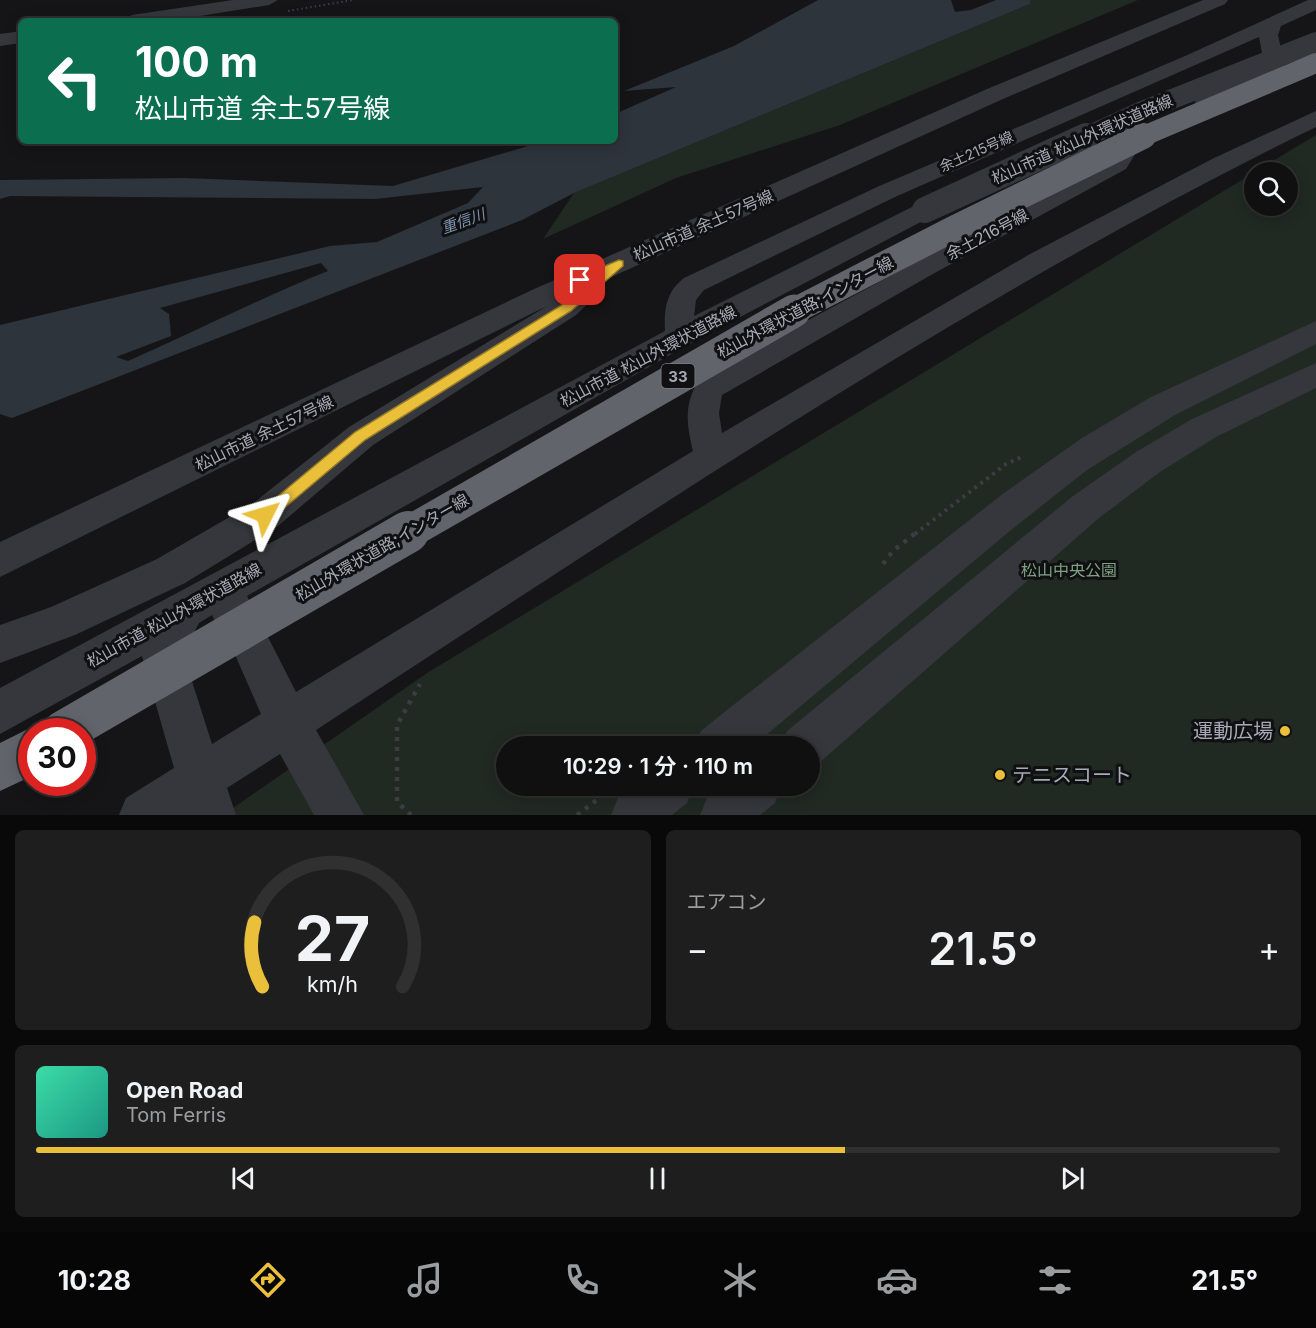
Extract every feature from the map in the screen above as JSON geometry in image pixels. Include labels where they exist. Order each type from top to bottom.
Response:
[{"type":"highway","name":"松山外環状道路;インター線","points":[[87,718],[769,324],[953,229],[1166,125],[1316,63]]},
{"type":"highway","points":[[0,768],[18,758]]},
{"type":"street","points":[[152,18],[269,0]]},
{"type":"street","name":"松山市道 余土57号線","points":[[0,560],[542,297],[974,104],[1219,0]]},
{"type":"street","name":"余土215号線","points":[[680,336],[680,300],[684,290],[694,284],[886,192],[1316,3]]},
{"type":"street","name":"余土216号線","points":[[712,456],[701,414],[702,400],[710,387],[921,269],[1117,164],[1125,152],[1124,140],[1129,132],[1268,72],[1275,67],[1268,35],[1272,24]]},
{"type":"street","points":[[0,40],[18,37]]},
{"type":"street","name":"松山市道 松山外環状道路線","points":[[0,712],[178,590],[925,210],[1142,111],[1316,42]]},
{"type":"street","points":[[143,815],[207,796],[288,724],[712,456],[1015,273],[1132,208],[1316,118]]},
{"type":"street","points":[[0,644],[61,622],[178,590],[360,436],[566,308],[619,264]]},
{"type":"street","points":[[730,736],[862,627],[1049,479],[1112,435],[1169,401],[1278,352],[1316,331]]},
{"type":"street","points":[[816,736],[1086,507],[1112,488],[1204,428],[1316,374]]},
{"type":"street","points":[[178,590],[235,610],[288,724],[340,815]]},
{"type":"street","points":[[178,590],[161,651],[207,796]]},
{"type":"street","points":[[635,815],[658,796]]},
{"type":"street","points":[[724,815],[746,796]]},
{"type":"path","points":[[411,815],[396,802],[397,725],[421,683]]},
{"type":"green space","points":[[1031,0],[1138,0],[840,125],[676,178],[543,239],[574,193],[1030,4]]},
{"type":"green space","name":"松山中央公園","points":[[1316,135],[1316,815],[223,815],[427,673],[1244,179],[1244,216],[1298,216],[1298,162],[1271,162]]},
{"type":"water","name":"重信川","points":[[818,0],[951,0],[955,12],[971,10],[996,0],[1031,0],[1030,4],[574,193],[522,220],[12,418],[0,414],[0,325],[330,246],[377,242],[468,203],[483,187],[375,199],[10,196],[0,199],[0,180],[184,178],[393,186],[535,144],[618,144],[618,113],[676,87],[624,91],[734,46]],"holes":[[[321,263],[328,271],[128,361],[116,357],[171,336],[169,314],[160,308]]]},
{"type":"place","name":"運動広場","points":[[1285,731]]},
{"type":"place","name":"テニスコート","points":[[1000,775]]},
{"type":"route","points":[[265,515],[360,436],[566,308],[619,264],[580,280]]}]
